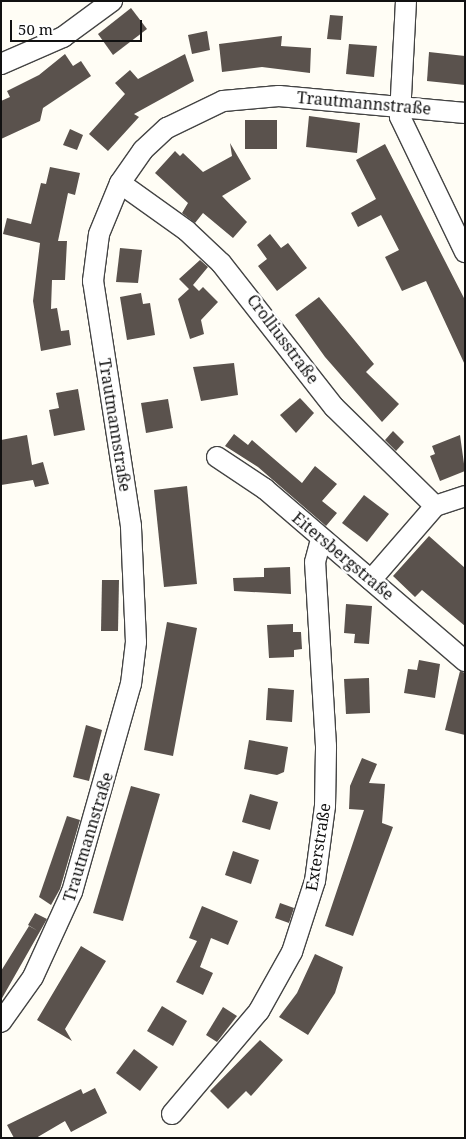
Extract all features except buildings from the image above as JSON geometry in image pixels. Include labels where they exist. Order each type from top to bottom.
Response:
[{"type":"street","points":[[1,64],[63,37],[112,1]]},
{"type":"street","points":[[406,1],[398,106],[404,129],[465,252]]},
{"type":"street","name":"Trautmannstraße","points":[[1,1022],[33,977],[69,901],[131,684],[136,642],[131,526],[93,281],[99,234],[120,183],[143,150],[167,128],[223,101],[279,96],[465,113]]},
{"type":"street","name":"Crolliusstraße","points":[[120,183],[187,231],[221,263],[334,407],[435,506]]},
{"type":"street","name":"Eitersbergstraße","points":[[217,457],[265,489],[465,661]]},
{"type":"street","points":[[371,580],[435,506],[465,496]]},
{"type":"street","name":"Exterstraße","points":[[172,1114],[263,1004],[292,952],[315,881],[326,796],[315,562],[321,539]]}]
